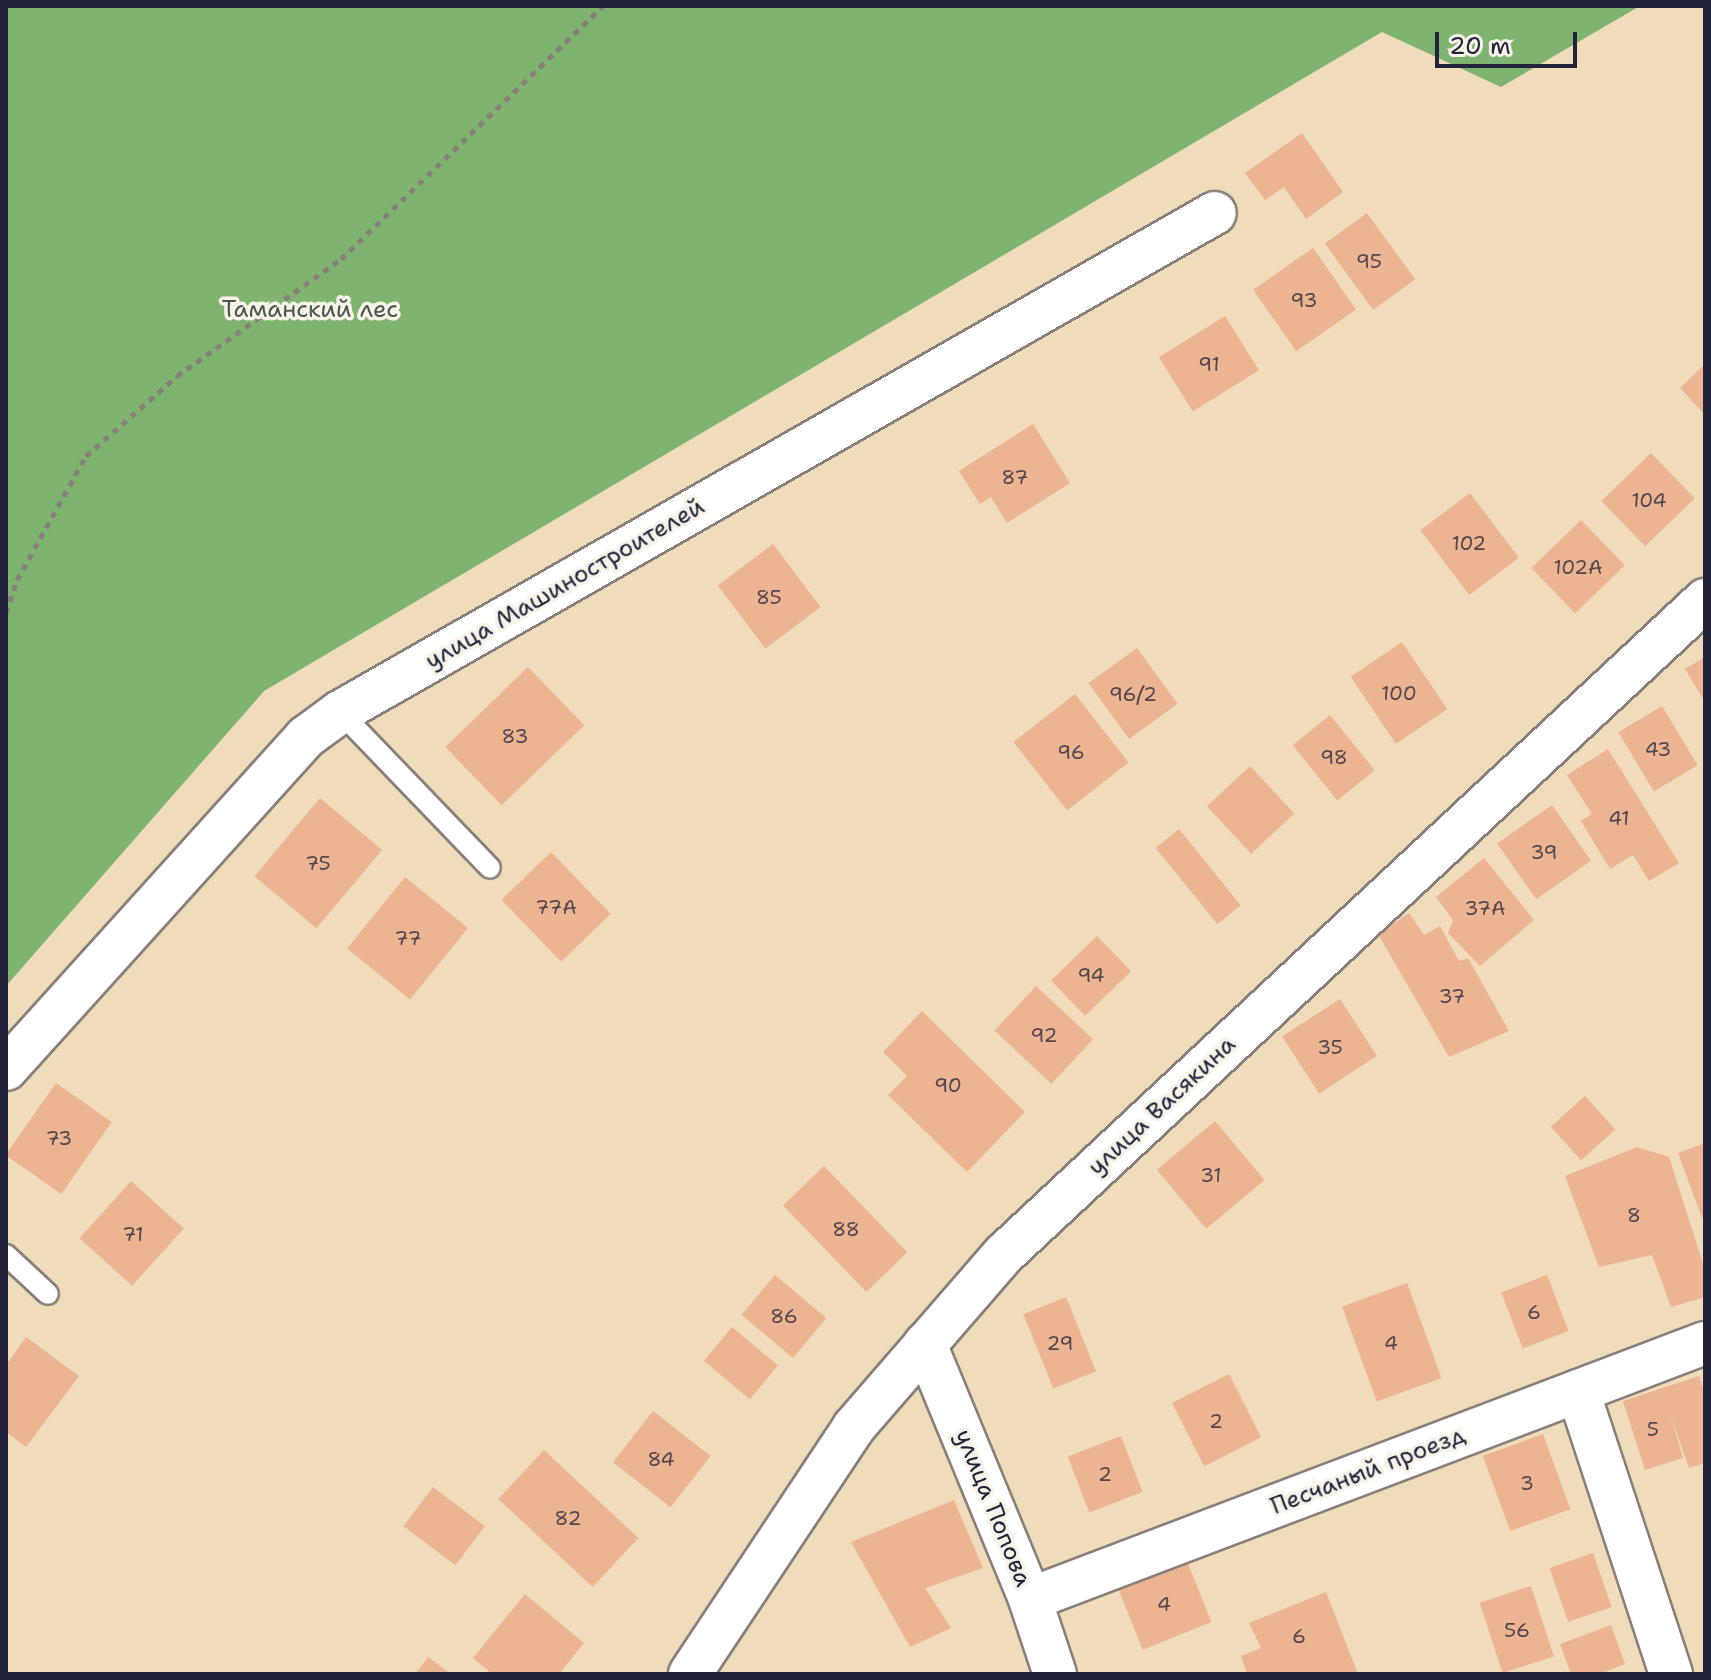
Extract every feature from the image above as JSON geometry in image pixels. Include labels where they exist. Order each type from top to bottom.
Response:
[{"type":"street","name":"улица Машиностроителей","points":[[6,1069],[306,737],[340,712],[1215,213]]},
{"type":"street","name":"улица Васякина","points":[[690,1674],[854,1427],[1004,1254],[1705,600]]},
{"type":"street","name":"Песчаный проезд","points":[[1030,1599],[1705,1343]]},
{"type":"street","name":"улица Попова","points":[[925,1344],[1030,1599],[1055,1674]]},
{"type":"street","points":[[1578,1391],[1671,1674]]},
{"type":"lane","points":[[340,712],[490,868]]},
{"type":"lane","points":[[6,1255],[48,1294]]},
{"type":"path","points":[[6,613],[17,580],[86,456],[177,376],[341,259],[603,6]]},
{"type":"green space","name":"Таманский лес","points":[[6,6],[1640,6],[1501,87],[1382,32],[264,691],[6,986]]},
{"type":"building","points":[[1302,133],[1343,192],[1306,219],[1284,187],[1265,200],[1245,173]]},
{"type":"building","points":[[1367,213],[1415,279],[1373,310],[1325,244]]},
{"type":"building","points":[[1313,248],[1356,309],[1296,351],[1253,290]]},
{"type":"building","points":[[1225,316],[1259,370],[1193,412],[1159,357]]},
{"type":"building","points":[[1705,364],[1705,415],[1680,388]]},
{"type":"building","points":[[1033,424],[1070,483],[1007,523],[991,497],[980,504],[959,471]]},
{"type":"building","points":[[1651,453],[1695,498],[1645,546],[1601,501]]},
{"type":"building","points":[[1470,493],[1519,558],[1469,595],[1420,530]]},
{"type":"building","points":[[1581,520],[1625,565],[1575,613],[1531,568]]},
{"type":"building","points":[[773,544],[821,607],[765,649],[718,586]]},
{"type":"building","points":[[1402,642],[1447,709],[1396,744],[1351,677]]},
{"type":"building","points":[[1137,648],[1178,704],[1129,739],[1088,683]]},
{"type":"building","points":[[1705,657],[1705,702],[1685,669]]},
{"type":"building","points":[[528,667],[584,725],[502,805],[445,747]]},
{"type":"building","points":[[1075,694],[1129,763],[1067,811],[1014,742]]},
{"type":"building","points":[[1662,706],[1698,765],[1654,791],[1618,732]]},
{"type":"building","points":[[1330,715],[1375,770],[1337,800],[1293,745]]},
{"type":"building","points":[[1608,749],[1679,863],[1649,881],[1633,855],[1610,869],[1581,821],[1592,814],[1567,775]]},
{"type":"building","points":[[1250,766],[1294,814],[1251,854],[1207,806]]},
{"type":"building","points":[[320,798],[382,850],[316,928],[254,876]]},
{"type":"building","points":[[1552,805],[1591,861],[1536,899],[1497,843]]},
{"type":"building","points":[[1179,829],[1241,905],[1217,924],[1156,848]]},
{"type":"building","points":[[551,852],[611,914],[561,962],[501,900]]},
{"type":"building","points":[[1484,858],[1534,920],[1480,966],[1448,933],[1453,920],[1436,897]]},
{"type":"building","points":[[405,877],[468,928],[410,999],[347,948]]},
{"type":"building","points":[[1409,913],[1424,935],[1440,926],[1459,961],[1468,958],[1509,1031],[1449,1057],[1378,934]]},
{"type":"building","points":[[1097,936],[1131,971],[1085,1016],[1051,980]]},
{"type":"building","points":[[1036,986],[1093,1039],[1051,1084],[994,1031]]},
{"type":"building","points":[[1340,999],[1377,1056],[1319,1094],[1282,1037]]},
{"type":"building","points":[[922,1011],[1025,1112],[967,1172],[888,1095],[907,1076],[883,1052]]},
{"type":"building","points":[[56,1083],[112,1122],[61,1194],[6,1155]]},
{"type":"building","points":[[1585,1096],[1615,1129],[1581,1160],[1551,1127]]},
{"type":"building","points":[[1215,1121],[1264,1180],[1206,1229],[1157,1170]]},
{"type":"building","points":[[1705,1143],[1705,1217],[1702,1218],[1678,1153]]},
{"type":"building","points":[[1637,1147],[1669,1157],[1705,1270],[1705,1297],[1671,1307],[1652,1255],[1599,1267],[1565,1176]]},
{"type":"building","points":[[824,1166],[907,1252],[866,1292],[783,1206]]},
{"type":"building","points":[[131,1181],[184,1229],[132,1286],[79,1238]]},
{"type":"building","points":[[775,1275],[826,1318],[793,1358],[742,1315]]},
{"type":"building","points":[[1547,1275],[1569,1331],[1523,1349],[1501,1293]]},
{"type":"building","points":[[1407,1283],[1442,1378],[1377,1402],[1342,1307]]},
{"type":"building","points":[[1066,1297],[1096,1371],[1053,1388],[1023,1314]]},
{"type":"building","points":[[732,1327],[778,1366],[750,1399],[704,1361]]},
{"type":"building","points":[[26,1337],[79,1376],[26,1447],[6,1432],[6,1365]]},
{"type":"building","points":[[1229,1374],[1261,1437],[1204,1466],[1172,1403]]},
{"type":"building","points":[[1699,1376],[1705,1394],[1705,1463],[1689,1468],[1670,1414],[1683,1458],[1645,1470],[1623,1401]]},
{"type":"building","points":[[653,1411],[711,1456],[671,1507],[613,1462]]},
{"type":"building","points":[[1543,1434],[1570,1509],[1510,1531],[1483,1456]]},
{"type":"building","points":[[1121,1436],[1143,1492],[1089,1512],[1068,1456]]},
{"type":"building","points":[[544,1450],[638,1538],[593,1587],[498,1499]]},
{"type":"building","points":[[433,1487],[485,1526],[455,1565],[404,1526]]},
{"type":"building","points":[[954,1500],[983,1568],[925,1588],[951,1628],[910,1647],[851,1542]]},
{"type":"building","points":[[1593,1553],[1612,1607],[1568,1622],[1550,1568]]},
{"type":"building","points":[[1186,1559],[1211,1622],[1143,1650],[1117,1587]]},
{"type":"building","points":[[1531,1586],[1554,1656],[1503,1673],[1480,1603]]},
{"type":"building","points":[[1326,1592],[1358,1674],[1247,1674],[1241,1656],[1261,1648],[1249,1623]]},
{"type":"building","points":[[525,1594],[584,1643],[559,1674],[492,1674],[473,1658]]},
{"type":"building","points":[[1611,1625],[1625,1664],[1599,1674],[1571,1674],[1560,1644]]},
{"type":"building","points":[[428,1657],[451,1674],[415,1674]]}]
